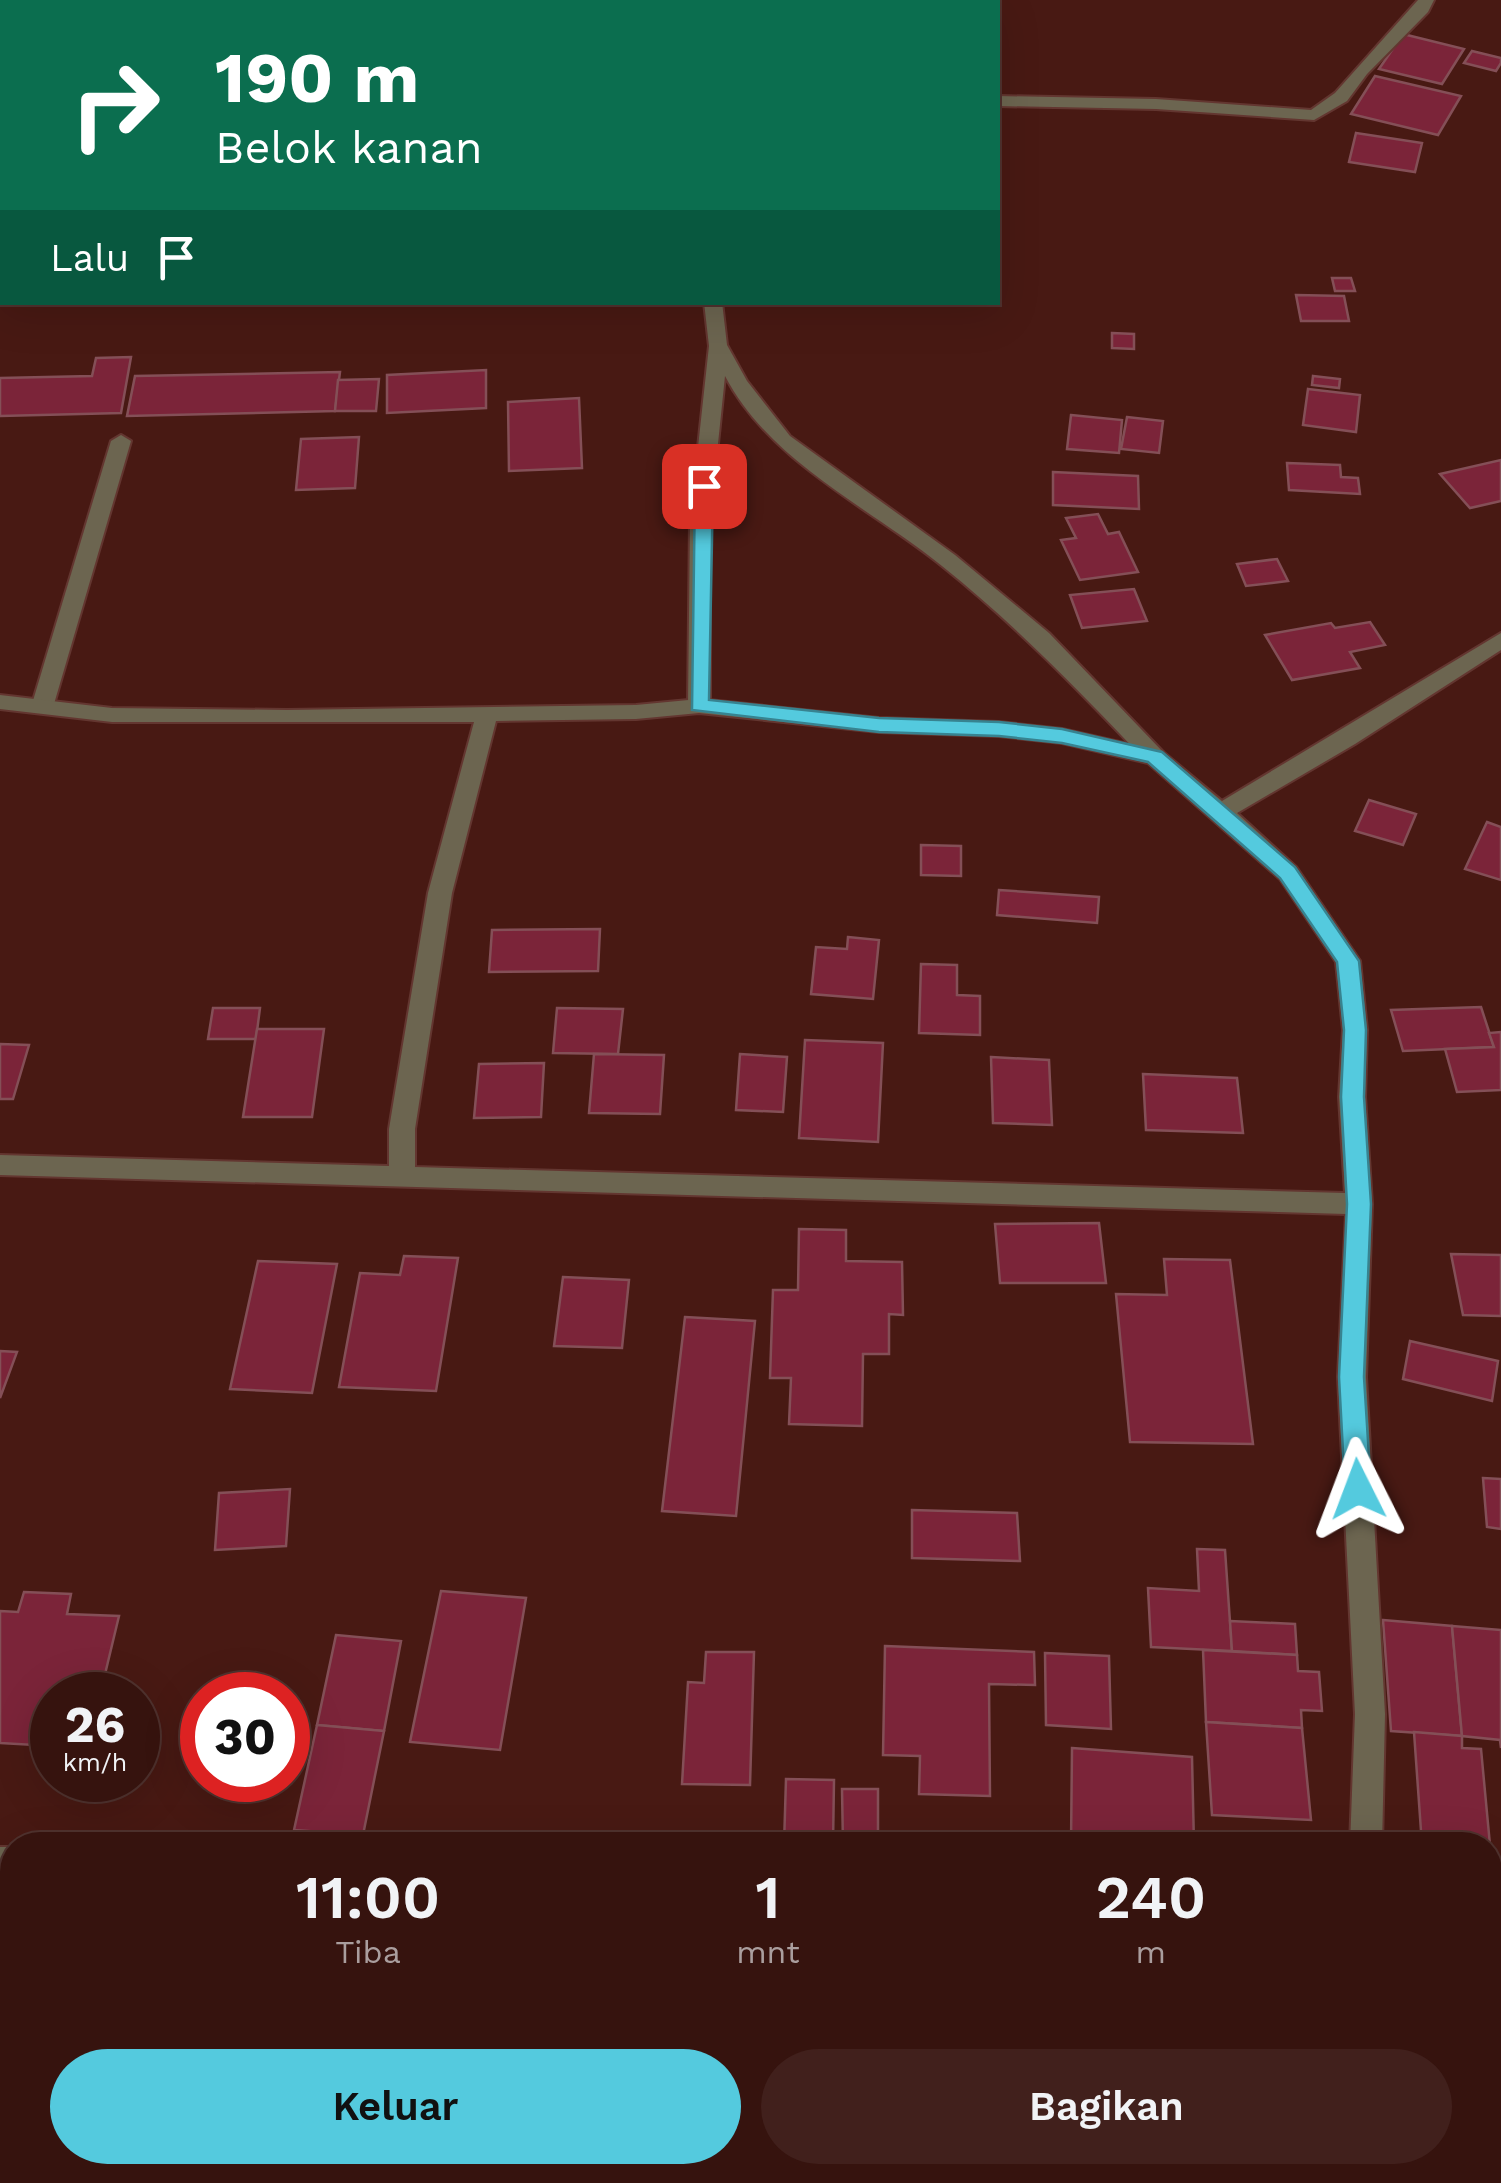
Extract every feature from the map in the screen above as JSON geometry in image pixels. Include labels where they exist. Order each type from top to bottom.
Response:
[{"type":"street","points":[[1000,101],[1156,104],[1314,115],[1341,97],[1426,0]]},
{"type":"street","points":[[699,706],[700,520],[718,346],[713,305]]},
{"type":"street","points":[[718,346],[738,383],[783,440],[948,560],[1041,638],[1155,757],[1288,873],[1348,961],[1355,1030],[1352,1097],[1359,1204],[1352,1377],[1370,1714],[1366,1832]]},
{"type":"street","points":[[43,704],[121,441]]},
{"type":"street","points":[[1221,812],[1347,739],[1501,640]]},
{"type":"street","points":[[0,702],[112,715],[636,712],[699,706],[879,725],[1046,734],[1155,757]]},
{"type":"street","points":[[402,1176],[402,1128],[440,892],[488,713]]},
{"type":"street","points":[[0,1165],[1359,1204]]},
{"type":"building","points":[[1403,34],[1464,49],[1442,84],[1379,69]]},
{"type":"building","points":[[1472,51],[1501,58],[1501,63],[1496,71],[1464,63]]},
{"type":"building","points":[[1375,76],[1461,96],[1438,135],[1351,114]]},
{"type":"building","points":[[1356,133],[1422,143],[1415,172],[1349,162]]},
{"type":"building","points":[[1332,278],[1351,278],[1355,291],[1335,291]]},
{"type":"building","points":[[1296,295],[1344,296],[1349,321],[1301,321]]},
{"type":"building","points":[[1112,333],[1134,334],[1134,349],[1112,348]]},
{"type":"building","points":[[131,357],[121,413],[0,416],[0,378],[92,376],[96,358]]},
{"type":"building","points":[[486,370],[486,408],[387,413],[387,375]]},
{"type":"building","points":[[340,372],[335,411],[127,416],[135,376]]},
{"type":"building","points":[[1313,376],[1340,379],[1339,388],[1312,385]]},
{"type":"building","points":[[379,379],[376,411],[335,411],[338,380]]},
{"type":"building","points":[[1308,389],[1360,395],[1356,432],[1303,425]]},
{"type":"building","points":[[579,398],[582,468],[509,471],[508,402]]},
{"type":"building","points":[[1071,415],[1122,420],[1119,453],[1067,449]]},
{"type":"building","points":[[1127,417],[1163,421],[1159,453],[1121,449]]},
{"type":"building","points":[[359,437],[355,488],[296,490],[301,439]]},
{"type":"building","points":[[1501,460],[1501,501],[1470,508],[1440,474]]},
{"type":"building","points":[[1287,463],[1340,465],[1341,477],[1358,478],[1360,494],[1289,490]]},
{"type":"building","points":[[1053,472],[1138,476],[1139,509],[1053,505]]},
{"type":"building","points":[[1098,514],[1108,534],[1119,532],[1138,572],[1080,580],[1061,540],[1076,538],[1066,518]]},
{"type":"building","points":[[1277,559],[1288,581],[1246,586],[1237,564]]},
{"type":"building","points":[[1134,589],[1147,621],[1082,628],[1070,595]]},
{"type":"building","points":[[1370,622],[1385,645],[1350,652],[1360,668],[1292,680],[1265,635],[1331,623],[1335,628]]},
{"type":"building","points":[[1369,800],[1416,814],[1403,845],[1355,831]]},
{"type":"building","points":[[1487,822],[1501,827],[1501,880],[1465,869]]},
{"type":"building","points":[[921,845],[961,846],[961,876],[921,875]]},
{"type":"building","points":[[999,890],[1099,897],[1097,923],[997,915]]},
{"type":"building","points":[[600,929],[598,971],[489,972],[492,930]]},
{"type":"building","points":[[848,937],[879,940],[873,999],[811,994],[816,947],[847,949]]},
{"type":"building","points":[[921,964],[957,965],[957,995],[980,996],[980,1035],[919,1033]]},
{"type":"building","points":[[1481,1007],[1494,1047],[1403,1051],[1391,1010]]},
{"type":"building","points":[[213,1008],[260,1008],[256,1039],[208,1039]]},
{"type":"building","points":[[557,1008],[623,1009],[618,1054],[553,1053]]},
{"type":"building","points":[[257,1029],[324,1029],[312,1117],[243,1117]]},
{"type":"building","points":[[1501,1032],[1501,1090],[1457,1092],[1445,1049],[1494,1047],[1489,1033]]},
{"type":"building","points":[[805,1040],[883,1043],[878,1142],[799,1138]]},
{"type":"building","points":[[0,1044],[29,1045],[13,1099],[0,1099]]},
{"type":"building","points":[[594,1054],[664,1055],[660,1114],[589,1113]]},
{"type":"building","points":[[740,1054],[787,1057],[783,1112],[736,1110]]},
{"type":"building","points":[[991,1057],[1049,1060],[1052,1125],[993,1123]]},
{"type":"building","points":[[544,1063],[541,1117],[474,1118],[479,1064]]},
{"type":"building","points":[[1143,1074],[1237,1078],[1243,1133],[1146,1130]]},
{"type":"building","points":[[1099,1223],[1106,1283],[1000,1283],[995,1224]]},
{"type":"building","points":[[799,1229],[846,1230],[846,1261],[902,1262],[903,1315],[889,1314],[889,1354],[863,1354],[862,1426],[789,1424],[791,1378],[770,1378],[773,1290],[798,1290]]},
{"type":"building","points":[[1451,1254],[1501,1255],[1501,1316],[1463,1315]]},
{"type":"building","points":[[404,1256],[458,1258],[436,1391],[339,1387],[360,1273],[400,1275]]},
{"type":"building","points":[[1164,1259],[1230,1260],[1253,1444],[1130,1442],[1116,1294],[1167,1295]]},
{"type":"building","points":[[258,1261],[337,1264],[312,1393],[230,1389]]},
{"type":"building","points":[[563,1277],[629,1280],[622,1348],[554,1346]]},
{"type":"building","points":[[685,1317],[755,1321],[736,1516],[662,1511]]},
{"type":"building","points":[[1410,1341],[1498,1361],[1492,1401],[1403,1379]]},
{"type":"building","points":[[0,1351],[17,1352],[0,1398]]},
{"type":"building","points":[[1483,1478],[1501,1479],[1501,1529],[1487,1527]]},
{"type":"building","points":[[290,1489],[286,1546],[215,1550],[219,1493]]},
{"type":"building","points":[[912,1510],[1017,1513],[1020,1561],[912,1558]]},
{"type":"building","points":[[1197,1549],[1225,1550],[1232,1651],[1151,1647],[1148,1588],[1199,1591]]},
{"type":"building","points":[[441,1591],[526,1598],[500,1750],[410,1742]]},
{"type":"building","points":[[24,1592],[71,1594],[67,1614],[119,1616],[106,1672],[30,1672],[30,1745],[0,1743],[0,1611],[18,1612]]},
{"type":"building","points":[[1383,1620],[1452,1626],[1462,1736],[1391,1731]]},
{"type":"building","points":[[1230,1621],[1295,1624],[1297,1655],[1232,1651]]},
{"type":"building","points":[[1452,1626],[1501,1630],[1501,1748],[1500,1740],[1462,1736]]},
{"type":"building","points":[[336,1635],[401,1641],[384,1731],[317,1725]]},
{"type":"building","points":[[885,1646],[1034,1652],[1035,1685],[989,1684],[990,1796],[919,1794],[920,1756],[883,1755]]},
{"type":"building","points":[[1203,1650],[1297,1655],[1298,1671],[1319,1672],[1322,1711],[1301,1710],[1302,1728],[1206,1722]]},
{"type":"building","points":[[706,1652],[754,1652],[750,1785],[682,1784],[688,1682],[704,1683]]},
{"type":"building","points":[[1045,1653],[1109,1656],[1111,1729],[1046,1725]]},
{"type":"building","points":[[1206,1722],[1302,1728],[1311,1820],[1212,1815]]},
{"type":"building","points":[[317,1725],[384,1731],[364,1832],[294,1830],[300,1802],[310,1802],[310,1757]]},
{"type":"building","points":[[1414,1732],[1462,1736],[1462,1748],[1481,1749],[1489,1832],[1421,1832]]},
{"type":"building","points":[[1072,1748],[1192,1757],[1194,1832],[1071,1832]]},
{"type":"building","points":[[786,1779],[834,1780],[833,1832],[784,1832]]},
{"type":"building","points":[[842,1789],[878,1789],[878,1832],[843,1832]]},
{"type":"route","points":[[704,486],[700,520],[699,706],[879,725],[999,729],[1062,736],[1155,757],[1288,873],[1348,961],[1355,1030],[1352,1097],[1359,1204],[1352,1377],[1358,1489]]}]
